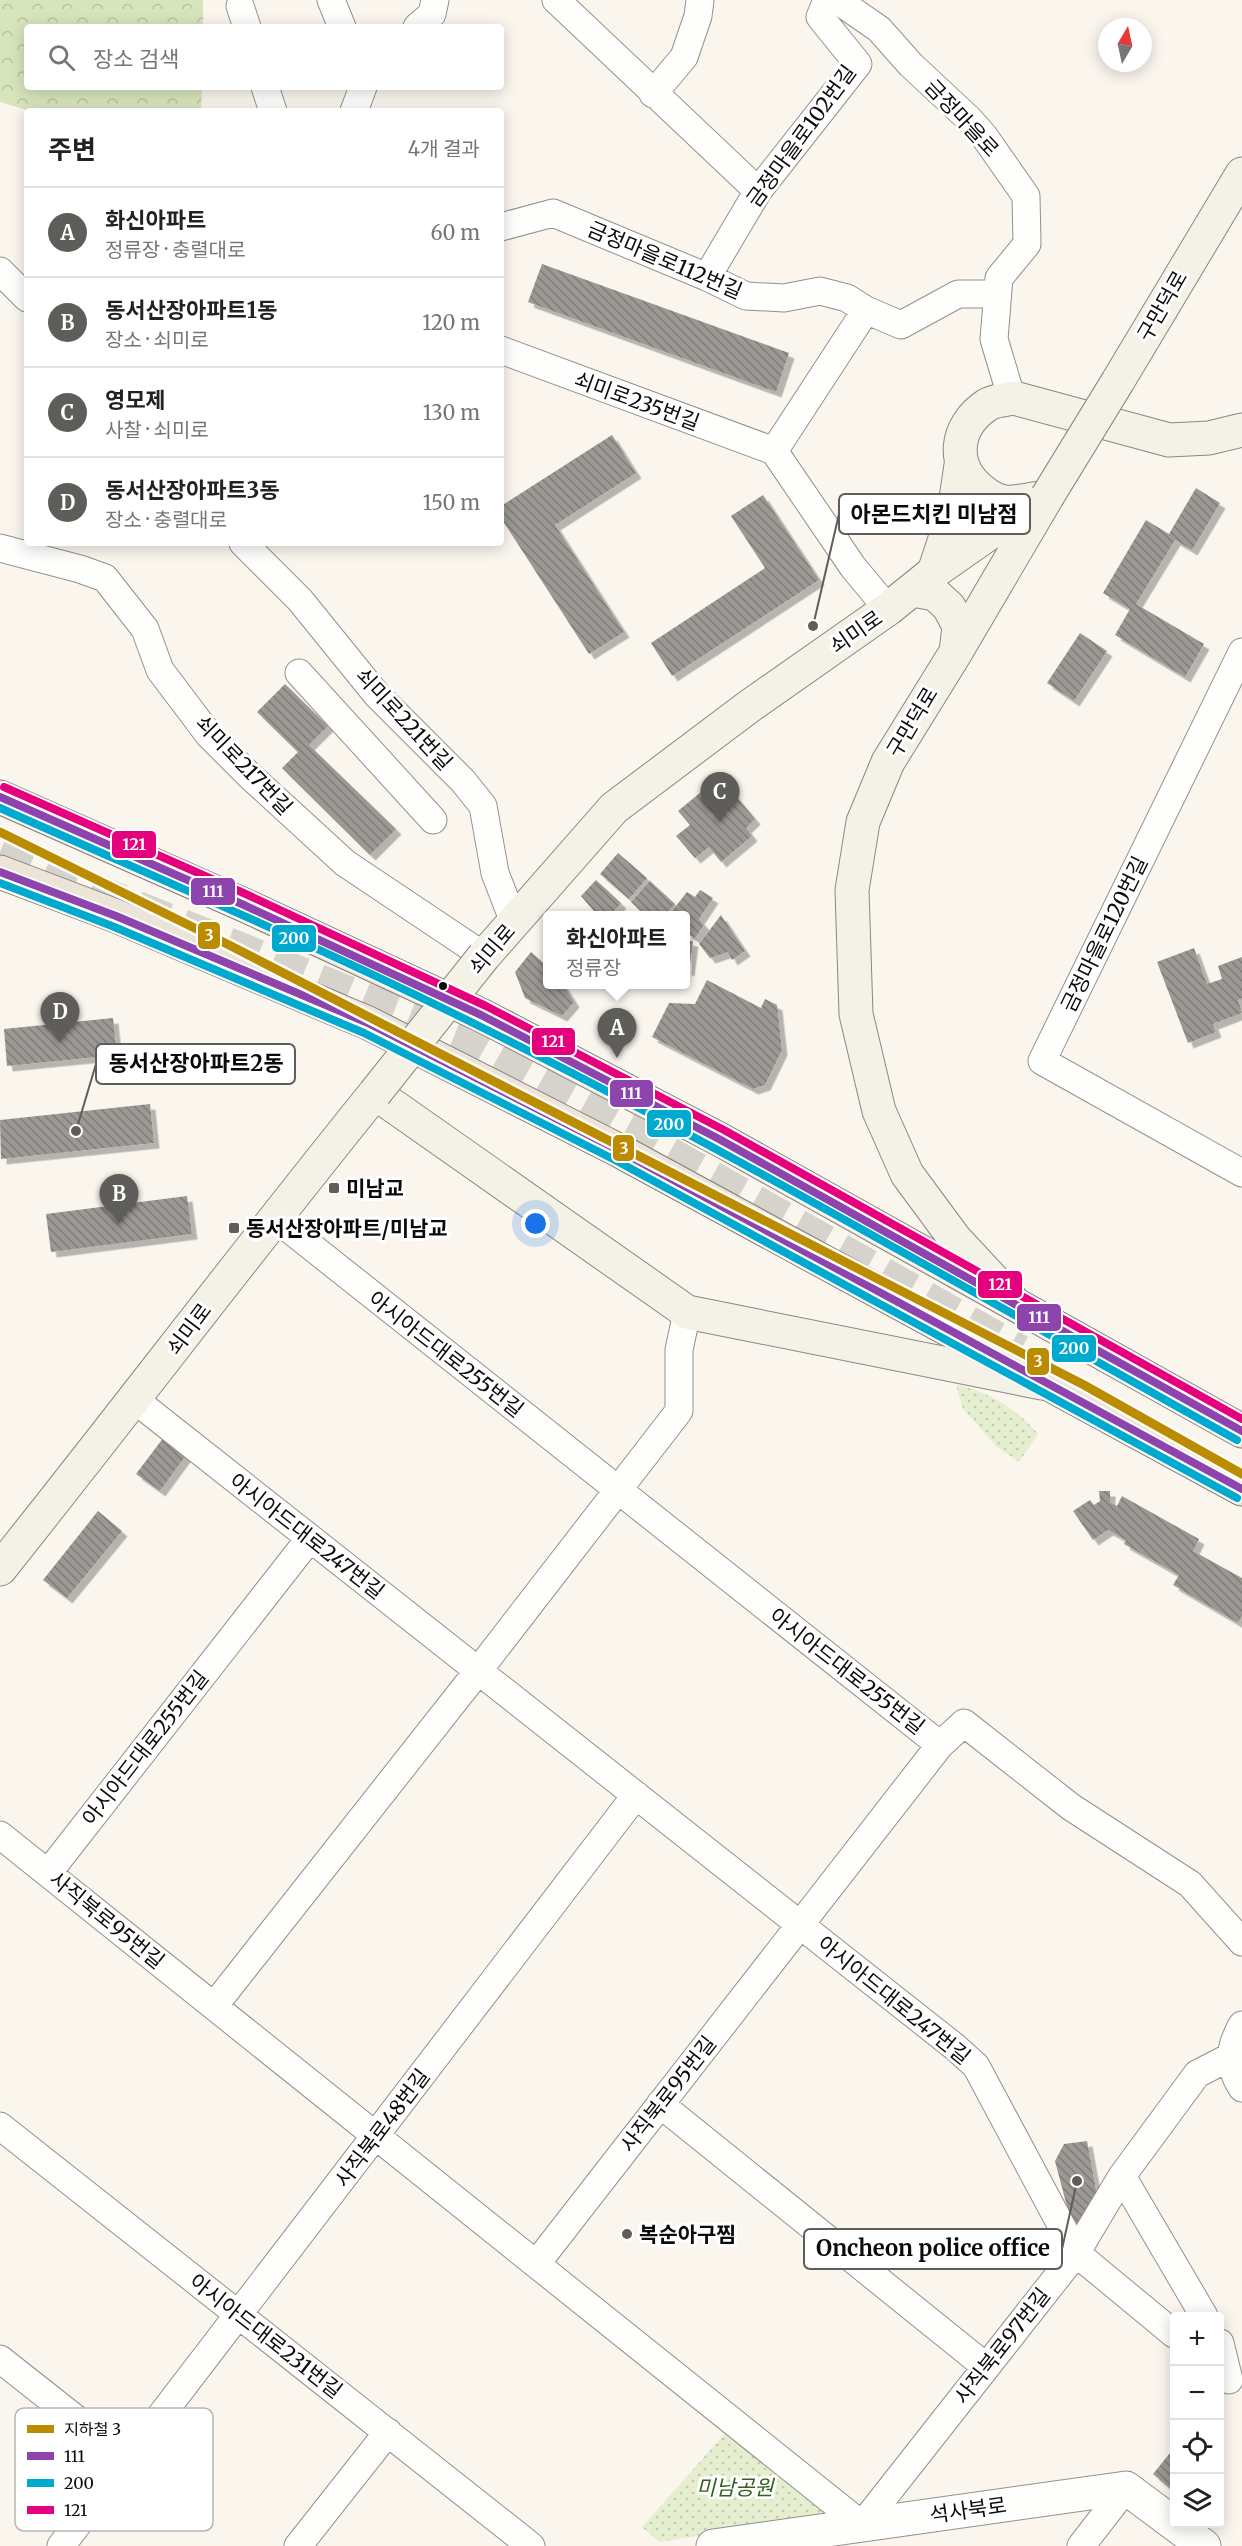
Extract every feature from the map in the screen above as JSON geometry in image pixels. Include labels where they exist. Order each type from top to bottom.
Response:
[{"type":"main road","name":"구만덕로","points":[[1013,1302],[955,1239],[907,1174],[879,1111],[856,1014],[852,890],[863,822],[888,762],[957,652],[1047,497],[1242,174]]},
{"type":"main road","points":[[957,652],[959,626],[949,607],[935,594],[912,590],[954,512],[961,465],[960,442],[970,419],[989,403],[1014,398],[1169,440],[1209,438],[1242,430]]},
{"type":"main road","points":[[961,465],[970,481],[988,496],[1005,502],[1047,497]]},
{"type":"main road","name":"쇠미로","points":[[0,1569],[135,1400],[274,1217],[484,956],[614,808],[751,705],[1007,521],[1047,497]]},
{"type":"main road","points":[[0,797],[244,905],[481,1015],[719,1138],[1242,1431]]},
{"type":"main road","points":[[0,872],[116,916],[368,1023],[620,1151],[1242,1490]]},
{"type":"main road","points":[[375,1093],[687,1312],[1053,1386]]},
{"type":"street","points":[[332,0],[341,24]]},
{"type":"street","points":[[420,24],[432,14],[435,0]]},
{"type":"street","points":[[556,0],[758,191]]},
{"type":"street","points":[[653,94],[684,57],[698,16],[700,0]]},
{"type":"street","name":"금정마을로102번길","points":[[707,277],[758,191],[858,64],[820,17],[827,0]]},
{"type":"street","name":"금정마을로","points":[[837,0],[879,29],[911,65],[969,119],[984,136],[1026,196],[1027,244],[999,278],[994,339],[1008,386],[1014,398]]},
{"type":"street","points":[[266,90],[272,108]]},
{"type":"street","points":[[355,108],[362,90]]},
{"type":"street","name":"금정마을로112번길","points":[[504,226],[554,213],[707,277],[746,296],[784,298],[820,291],[847,298],[866,310],[901,325],[958,294],[997,294]]},
{"type":"street","points":[[866,310],[774,451],[853,567],[912,590]]},
{"type":"street","name":"쇠미로235번길","points":[[504,351],[774,451]]},
{"type":"street","name":"쇠미로221번길","points":[[246,546],[300,600],[384,700],[464,781],[483,806],[495,873],[514,922]]},
{"type":"street","name":"쇠미로217번길","points":[[0,548],[105,578],[145,629],[160,670],[209,735],[250,776],[345,863],[484,956]]},
{"type":"street","name":"금정마을로120번길","points":[[1242,652],[1042,1061],[1242,1173]]},
{"type":"street","points":[[299,673],[433,820]]},
{"type":"street","points":[[352,731],[384,700]]},
{"type":"street","name":"아시아드대로255번길","points":[[274,1217],[940,1745],[964,1723],[1071,1807],[1190,1884],[1242,1942]]},
{"type":"street","points":[[214,2006],[679,1412],[679,1350],[687,1312]]},
{"type":"street","name":"아시아드대로247번길","points":[[135,1400],[976,2066],[1076,2253],[1170,2331]]},
{"type":"street","name":"아시아드대로255번길","points":[[48,1873],[310,1538]]},
{"type":"street","name":"아시아드대로247번길","points":[[800,1925],[940,1745]]},
{"type":"street","name":"사직북로48번길","points":[[167,2408],[636,1795]]},
{"type":"street","name":"사직북로95번길","points":[[0,1835],[862,2525]]},
{"type":"street","name":"사직북로95번길","points":[[537,2263],[800,1925]]},
{"type":"street","points":[[1242,2025],[1235,2038],[1230,2056],[1242,2088]]},
{"type":"street","name":"사직북로97번길","points":[[862,2525],[1076,2253],[1122,2176],[1197,2074],[1230,2056]]},
{"type":"street","points":[[660,2104],[985,2366]]},
{"type":"street","name":"아시아드대로231번길","points":[[0,2127],[531,2546]]},
{"type":"street","points":[[1122,2176],[1202,2312]]},
{"type":"street","points":[[1224,2358],[1230,2381]]},
{"type":"street","points":[[0,2359],[62,2408]]},
{"type":"street","points":[[298,2546],[387,2432]]},
{"type":"street","points":[[1081,2546],[1126,2488],[1204,2546]]},
{"type":"street","name":"석사북로","points":[[714,2546],[1126,2488]]},
{"type":"street","name":"사직북로48번길","points":[[61,2546],[73,2531]]},
{"type":"green space","points":[[0,0],[203,0],[203,24],[24,24],[24,90],[202,90],[201,108],[24,109],[0,102]]},
{"type":"green space","points":[[956,1385],[979,1391],[1001,1402],[1038,1434],[1019,1462],[998,1448],[963,1409]]},
{"type":"green space","name":"미남공원","points":[[729,2429],[838,2513],[660,2542],[642,2527]]},
{"type":"building","points":[[542,264],[789,353],[776,392],[528,302]]},
{"type":"building","points":[[612,435],[636,473],[555,525],[624,632],[589,654],[504,523],[504,504]]},
{"type":"building","points":[[1196,488],[1220,503],[1192,550],[1175,540],[1136,604],[1204,644],[1185,677],[1115,635],[1130,609],[1103,593],[1146,520],[1169,534]]},
{"type":"building","points":[[763,495],[819,580],[672,676],[651,643],[765,568],[731,516]]},
{"type":"building","points":[[1080,633],[1107,651],[1074,701],[1047,683]]},
{"type":"building","points":[[285,684],[328,726],[309,745],[396,829],[370,855],[282,768],[298,752],[257,712]]},
{"type":"building","points":[[707,787],[718,800],[730,789],[755,819],[746,828],[752,836],[721,862],[709,847],[695,858],[676,836],[690,825],[678,811]]},
{"type":"building","points":[[618,853],[647,878],[629,899],[600,874]]},
{"type":"building","points":[[596,880],[621,903],[614,911],[594,911],[581,896]]},
{"type":"building","points":[[650,881],[675,904],[669,911],[641,911],[631,902]]},
{"type":"building","points":[[700,890],[713,898],[699,919],[704,925],[695,938],[690,935],[690,911],[672,911],[687,892],[695,897]]},
{"type":"building","points":[[721,915],[745,951],[732,960],[728,952],[710,958],[699,944]]},
{"type":"building","points":[[690,941],[693,941],[690,964]]},
{"type":"building","points":[[1194,948],[1207,984],[1222,979],[1218,966],[1242,957],[1242,998],[1238,1000],[1242,1013],[1213,1024],[1216,1032],[1188,1043],[1157,962]]},
{"type":"building","points":[[531,952],[543,963],[543,989],[566,989],[574,1002],[562,1016],[525,998],[515,972]]},
{"type":"building","points":[[707,980],[761,1008],[765,999],[777,1005],[782,1050],[765,1085],[753,1089],[652,1037],[669,1003],[695,1004]]},
{"type":"building","points":[[113,1018],[117,1055],[7,1066],[4,1029]]},
{"type":"building","points":[[150,1104],[154,1143],[1,1159],[0,1120]]},
{"type":"building","points":[[187,1196],[192,1234],[51,1252],[46,1214]]},
{"type":"building","points":[[164,1437],[187,1454],[160,1491],[136,1474]]},
{"type":"building","points":[[1099,1491],[1110,1491],[1110,1502],[1117,1506],[1122,1496],[1199,1539],[1193,1551],[1242,1578],[1242,1616],[1238,1623],[1173,1585],[1179,1575],[1124,1544],[1126,1540],[1108,1530],[1093,1540],[1073,1511],[1090,1500],[1094,1505],[1100,1501]]},
{"type":"building","points":[[98,1511],[122,1531],[67,1598],[43,1580]]},
{"type":"building","points":[[1087,2141],[1098,2201],[1075,2237],[1055,2161],[1064,2144]]},
{"type":"building","points":[[1170,2453],[1170,2489],[1153,2474]]},
{"type":"tunnel","points":[[0,852],[474,1043],[1020,1351]]},
{"type":"metro line","name":"3","points":[[0,832],[229,945],[1084,1385],[1242,1474]]},
{"type":"transit line","name":"121","points":[[4,787],[248,895],[486,1006],[724,1130],[1242,1419]]},
{"type":"transit line","name":"111","points":[[0,797],[244,905],[481,1015],[719,1139],[1242,1431]]},
{"type":"transit line","name":"200","points":[[0,808],[359,968],[574,1074],[860,1228],[1237,1440]]},
{"type":"transit line","name":"111","points":[[0,872],[116,916],[368,1023],[620,1151],[1242,1489]]},
{"type":"transit line","name":"200","points":[[0,883],[112,926],[364,1033],[615,1160],[1237,1498]]},
{"type":"place","name":"아몬드치킨 미남점","points":[[813,626]]},
{"type":"place","name":"영모제","points":[[720,822]]},
{"type":"place","name":"동서산장아파트3동","points":[[60,1042]]},
{"type":"place","name":"화신아파트","points":[[617,1058]]},
{"type":"place","name":"동서산장아파트2동","points":[[76,1131]]},
{"type":"place","name":"미남교","points":[[334,1188]]},
{"type":"place","name":"동서산장아파트1동","points":[[119,1224]]},
{"type":"place","name":"동서산장아파트/미남교","points":[[234,1228]]},
{"type":"place","name":"Oncheon police office","points":[[1077,2181]]},
{"type":"place","name":"복순아구찜","points":[[627,2234]]}]
